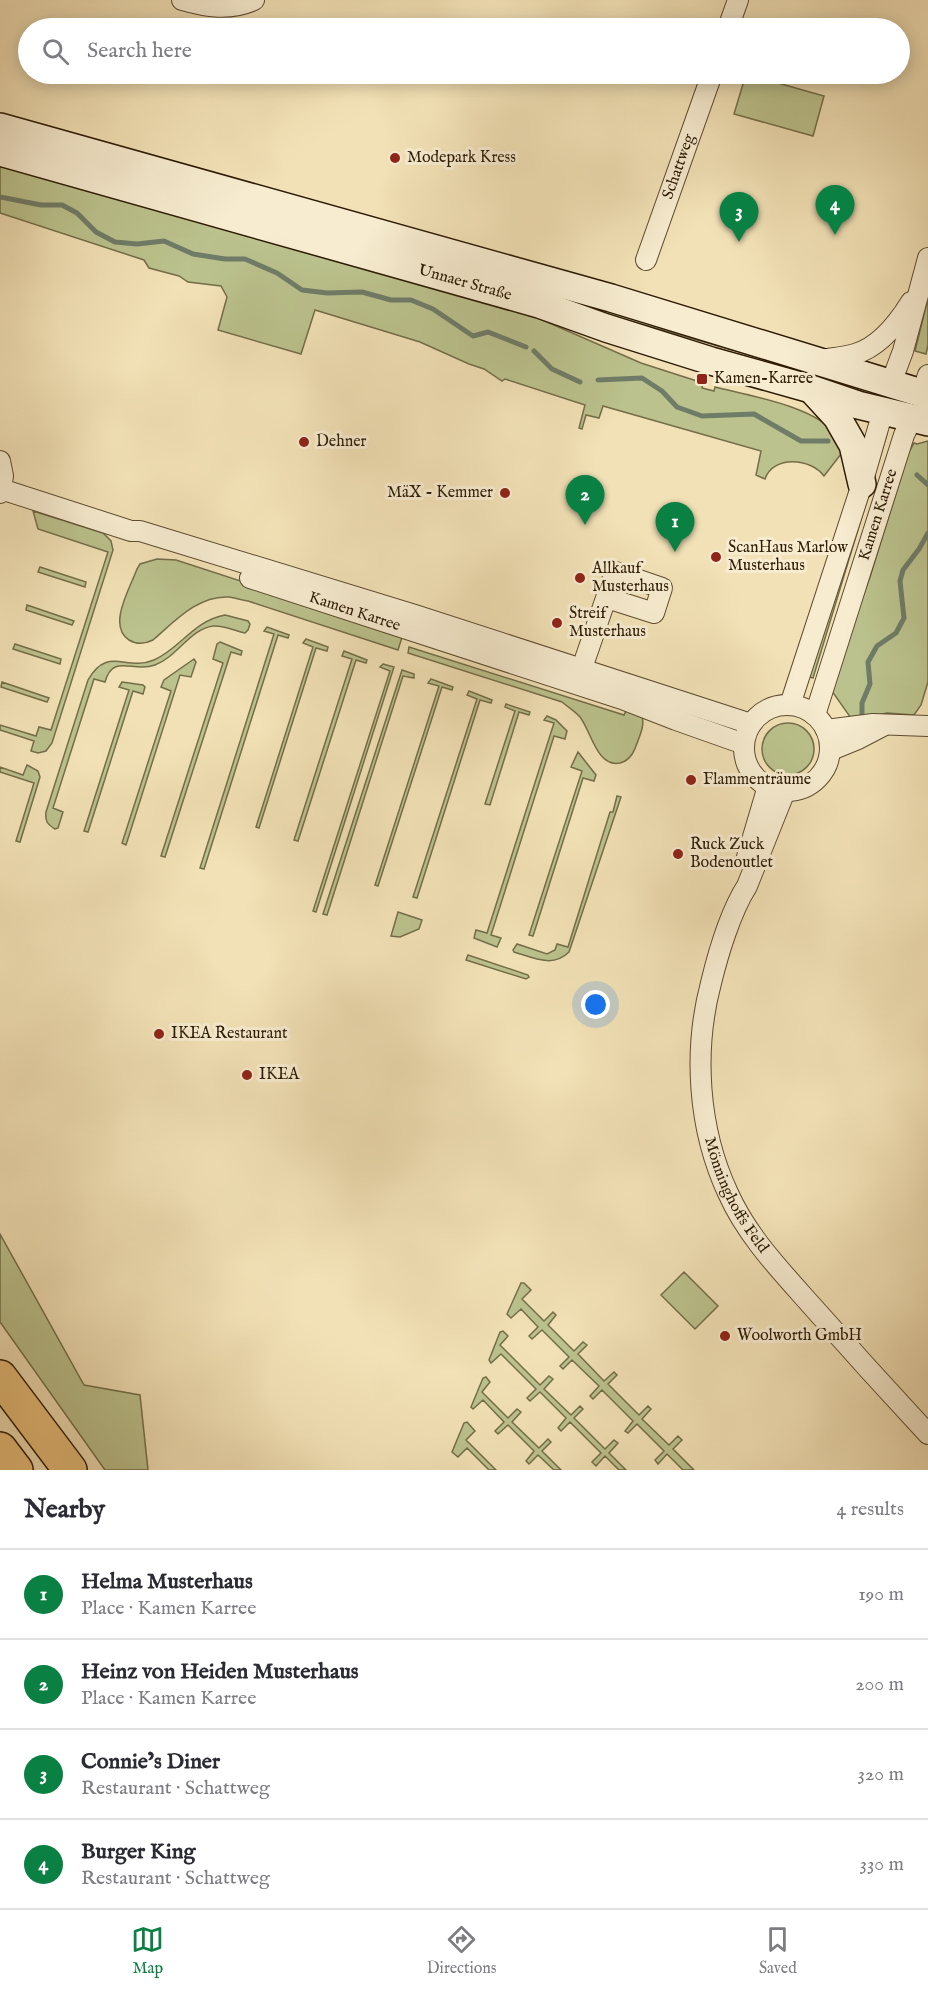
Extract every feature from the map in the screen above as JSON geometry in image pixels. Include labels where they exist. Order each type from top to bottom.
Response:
[{"type":"highway","points":[[0,1377],[70,1470]]},
{"type":"highway","points":[[0,1449],[16,1470]]},
{"type":"main road","name":"Unnaer Straße","points":[[0,127],[611,298],[891,383],[924,401]]},
{"type":"main road","name":"Unnaer Straße","points":[[0,152],[539,304],[606,328],[883,411],[924,401]]},
{"type":"main road","name":"Kamen Karree","points":[[883,411],[891,383]]},
{"type":"main road","name":"Kamen Karree","points":[[811,389],[837,417],[853,444],[862,484]]},
{"type":"street","points":[[182,0],[198,5],[224,8],[254,0]]},
{"type":"street","points":[[732,18],[738,0]]},
{"type":"street","name":"Schattweg","points":[[646,260],[708,84]]},
{"type":"street","points":[[891,383],[903,351],[928,258]]},
{"type":"street","points":[[818,361],[857,353],[882,338],[902,316],[919,290]]},
{"type":"street","name":"Kamen Karree","points":[[820,722],[900,446],[924,401]]},
{"type":"street","name":"Kamen Karree","points":[[790,705],[862,484],[883,411]]},
{"type":"street","name":"Kamen Karree","points":[[0,461],[3,476],[1,491],[131,531],[151,546],[581,676],[751,724]]},
{"type":"street","points":[[581,676],[607,598]]},
{"type":"street","name":"Kamen Karree","points":[[581,676],[622,699],[744,744]]},
{"type":"street","points":[[790,705],[803,708],[820,722],[830,740],[831,750],[829,761],[822,774],[813,783],[801,789],[776,789],[761,783],[751,772],[745,759],[744,744],[751,724],[756,718],[776,706],[790,705]]},
{"type":"street","points":[[820,722],[870,729],[928,726]]},
{"type":"street","points":[[831,750],[870,729]]},
{"type":"street","name":"Mönninghoffs Feld","points":[[776,789],[740,883],[740,898],[714,970],[705,1004],[701,1036],[703,1100],[714,1155],[728,1193],[748,1228],[776,1266],[928,1434]]},
{"type":"green space","points":[[743,84],[781,84],[824,96],[813,136],[734,114]]},
{"type":"green space","points":[[0,164],[531,315],[641,363],[703,383],[702,388],[714,391],[715,387],[763,398],[815,417],[837,438],[841,454],[824,476],[810,466],[793,462],[776,466],[769,471],[765,479],[756,475],[761,451],[603,406],[599,418],[586,415],[582,429],[579,428],[585,405],[505,379],[502,381],[484,369],[420,342],[315,310],[301,354],[218,330],[227,297],[221,286],[188,282],[179,276],[149,268],[144,260],[0,213]]},
{"type":"green space","points":[[558,294],[860,386],[559,301]]},
{"type":"green space","points":[[928,298],[928,345],[926,354],[915,351]]},
{"type":"green space","points":[[881,432],[887,434],[813,678],[807,676]]},
{"type":"green space","points":[[928,441],[928,682],[921,705],[914,715],[887,713],[853,721],[829,687],[870,577],[908,454],[914,443]]},
{"type":"green space","points":[[33,511],[103,533],[111,541],[113,550],[52,743],[46,751],[38,753],[31,751],[34,741],[0,730],[0,725],[36,736],[39,727],[51,730],[108,552],[38,529]]},
{"type":"green space","points":[[157,559],[176,560],[403,634],[398,650],[248,601],[229,597],[207,600],[197,605],[153,640],[141,643],[132,642],[123,634],[120,626],[122,606],[140,564]]},
{"type":"green space","points":[[40,567],[86,582],[85,587],[38,572]]},
{"type":"green space","points":[[27,605],[74,621],[72,625],[26,610]]},
{"type":"green space","points":[[225,615],[248,621],[250,624],[248,630],[245,633],[221,626],[205,628],[155,665],[119,666],[113,668],[105,682],[94,679],[53,808],[63,812],[58,828],[50,826],[46,820],[46,812],[88,680],[95,670],[110,661],[144,663],[154,660],[172,649],[204,623]]},
{"type":"green space","points":[[267,627],[289,635],[288,638],[278,635],[204,869],[200,868],[274,634],[264,631]]},
{"type":"green space","points":[[306,639],[328,647],[327,651],[316,648],[259,828],[256,827],[313,647],[303,643]]},
{"type":"green space","points":[[220,642],[242,651],[241,655],[231,652],[165,857],[161,856],[223,663],[213,659],[217,644]]},
{"type":"green space","points":[[15,644],[61,659],[60,664],[13,649]]},
{"type":"green space","points":[[409,647],[624,715],[628,706],[643,719],[642,730],[634,750],[624,762],[612,763],[606,760],[595,747],[580,717],[562,702],[408,653]]},
{"type":"green space","points":[[344,651],[367,660],[366,663],[356,660],[298,841],[294,840],[352,659],[342,656]]},
{"type":"green space","points":[[194,659],[196,662],[191,677],[180,675],[126,845],[122,843],[171,691],[161,687],[164,680]]},
{"type":"green space","points":[[383,664],[394,667],[316,912],[313,911],[390,671],[380,667]]},
{"type":"green space","points":[[402,670],[414,674],[414,678],[403,676],[327,915],[323,914]]},
{"type":"green space","points":[[431,679],[453,687],[452,690],[442,687],[378,886],[375,885],[439,686],[428,683]]},
{"type":"green space","points":[[2,682],[49,698],[47,702],[1,687]]},
{"type":"green space","points":[[122,682],[145,687],[143,694],[133,691],[88,832],[84,831],[129,690],[119,687]]},
{"type":"green space","points":[[469,691],[492,700],[491,703],[480,700],[417,898],[413,897],[477,699],[467,695]]},
{"type":"green space","points":[[506,704],[530,712],[529,715],[519,712],[490,805],[485,804],[515,711],[505,707]]},
{"type":"green space","points":[[547,716],[556,720],[567,731],[565,739],[554,736],[491,935],[501,938],[497,947],[474,938],[476,930],[487,933],[554,723],[544,720]]},
{"type":"green space","points":[[783,723],[793,723],[803,727],[810,734],[814,749],[810,764],[803,771],[793,775],[783,775],[773,771],[766,764],[762,754],[762,744],[766,734],[773,727]]},
{"type":"green space","points":[[578,752],[596,775],[594,781],[583,778],[533,936],[529,935],[582,771],[571,767]]},
{"type":"green space","points":[[27,765],[38,771],[40,777],[20,842],[16,841],[34,783],[0,772],[0,767],[23,775]]},
{"type":"green space","points":[[617,796],[621,797],[569,952],[563,957],[550,961],[514,952],[517,944],[547,954],[555,950],[557,944],[568,947]]},
{"type":"green space","points":[[398,912],[422,920],[419,929],[400,937],[391,936]]},
{"type":"green space","points":[[468,955],[529,977],[526,979],[466,960]]},
{"type":"green space","points":[[0,1234],[84,1385],[140,1395],[148,1470],[105,1470],[0,1322]]},
{"type":"green space","points":[[684,1272],[718,1306],[695,1329],[661,1295]]},
{"type":"green space","points":[[521,1283],[531,1290],[522,1299],[544,1321],[553,1312],[556,1315],[548,1325],[574,1351],[583,1342],[587,1345],[578,1354],[604,1381],[614,1372],[617,1375],[608,1384],[639,1415],[648,1406],[651,1409],[642,1419],[669,1445],[678,1436],[682,1440],[673,1449],[694,1470],[683,1470],[667,1454],[658,1464],[655,1460],[664,1451],[637,1424],[628,1433],[625,1431],[633,1421],[602,1390],[593,1399],[590,1396],[599,1386],[572,1360],[563,1369],[560,1366],[569,1357],[542,1330],[532,1339],[529,1336],[538,1327],[521,1309],[511,1318],[507,1314]]},
{"type":"green space","points":[[503,1331],[508,1336],[500,1345],[540,1385],[549,1376],[553,1379],[544,1389],[571,1415],[580,1406],[583,1409],[574,1418],[605,1449],[614,1440],[618,1443],[609,1453],[626,1470],[619,1470],[605,1456],[596,1466],[592,1462],[601,1453],[570,1422],[561,1431],[558,1428],[566,1418],[540,1392],[530,1401],[527,1398],[536,1389],[501,1354],[491,1363],[489,1360],[500,1332]]},
{"type":"green space","points":[[486,1377],[490,1382],[482,1392],[508,1418],[517,1409],[521,1412],[512,1422],[539,1448],[548,1439],[551,1442],[542,1451],[561,1470],[554,1470],[538,1455],[529,1464],[526,1461],[534,1451],[508,1425],[498,1434],[495,1431],[504,1422],[483,1400],[473,1409],[471,1407],[483,1378]]},
{"type":"green space","points":[[467,1422],[475,1431],[466,1440],[496,1470],[489,1470],[467,1448],[458,1457],[452,1452],[464,1423]]},
{"type":"waterway","points":[[0,197],[41,205],[62,205],[77,213],[96,232],[115,242],[137,244],[164,241],[193,254],[225,259],[245,259],[277,273],[302,290],[327,293],[362,292],[391,300],[411,300],[433,309],[473,336],[488,332],[526,347]]},
{"type":"waterway","points":[[534,351],[552,369],[580,382]]},
{"type":"waterway","points":[[598,380],[642,378],[662,391],[677,407],[702,416],[754,414],[801,441],[828,441]]},
{"type":"waterway","points":[[917,475],[928,485]]},
{"type":"waterway","points":[[862,720],[862,703],[870,684],[868,662],[877,646],[896,633],[904,618],[900,581],[903,570],[928,533]]},
{"type":"place","name":"Modepark Kress","points":[[395,158]]},
{"type":"place","name":"Burger King","points":[[835,235]]},
{"type":"place","name":"Connie’s Diner","points":[[739,242]]},
{"type":"place","name":"Kamen-Karree","points":[[702,379]]},
{"type":"place","name":"Dehner","points":[[304,442]]},
{"type":"place","name":"MäX - Kemmer","points":[[505,493]]},
{"type":"place","name":"Heinz von Heiden Musterhaus","points":[[585,525]]},
{"type":"place","name":"Helma Musterhaus","points":[[675,552]]},
{"type":"place","name":"ScanHaus Marlow Musterhaus","points":[[716,557]]},
{"type":"place","name":"Allkauf Musterhaus","points":[[580,578]]},
{"type":"place","name":"Streif Musterhaus","points":[[557,623]]},
{"type":"place","name":"Flammenträume","points":[[691,780]]},
{"type":"place","name":"Ruck Zuck Bodenoutlet","points":[[678,854]]},
{"type":"place","name":"IKEA Restaurant","points":[[159,1034]]},
{"type":"place","name":"IKEA","points":[[247,1075]]},
{"type":"place","name":"Woolworth GmbH","points":[[725,1336]]}]
